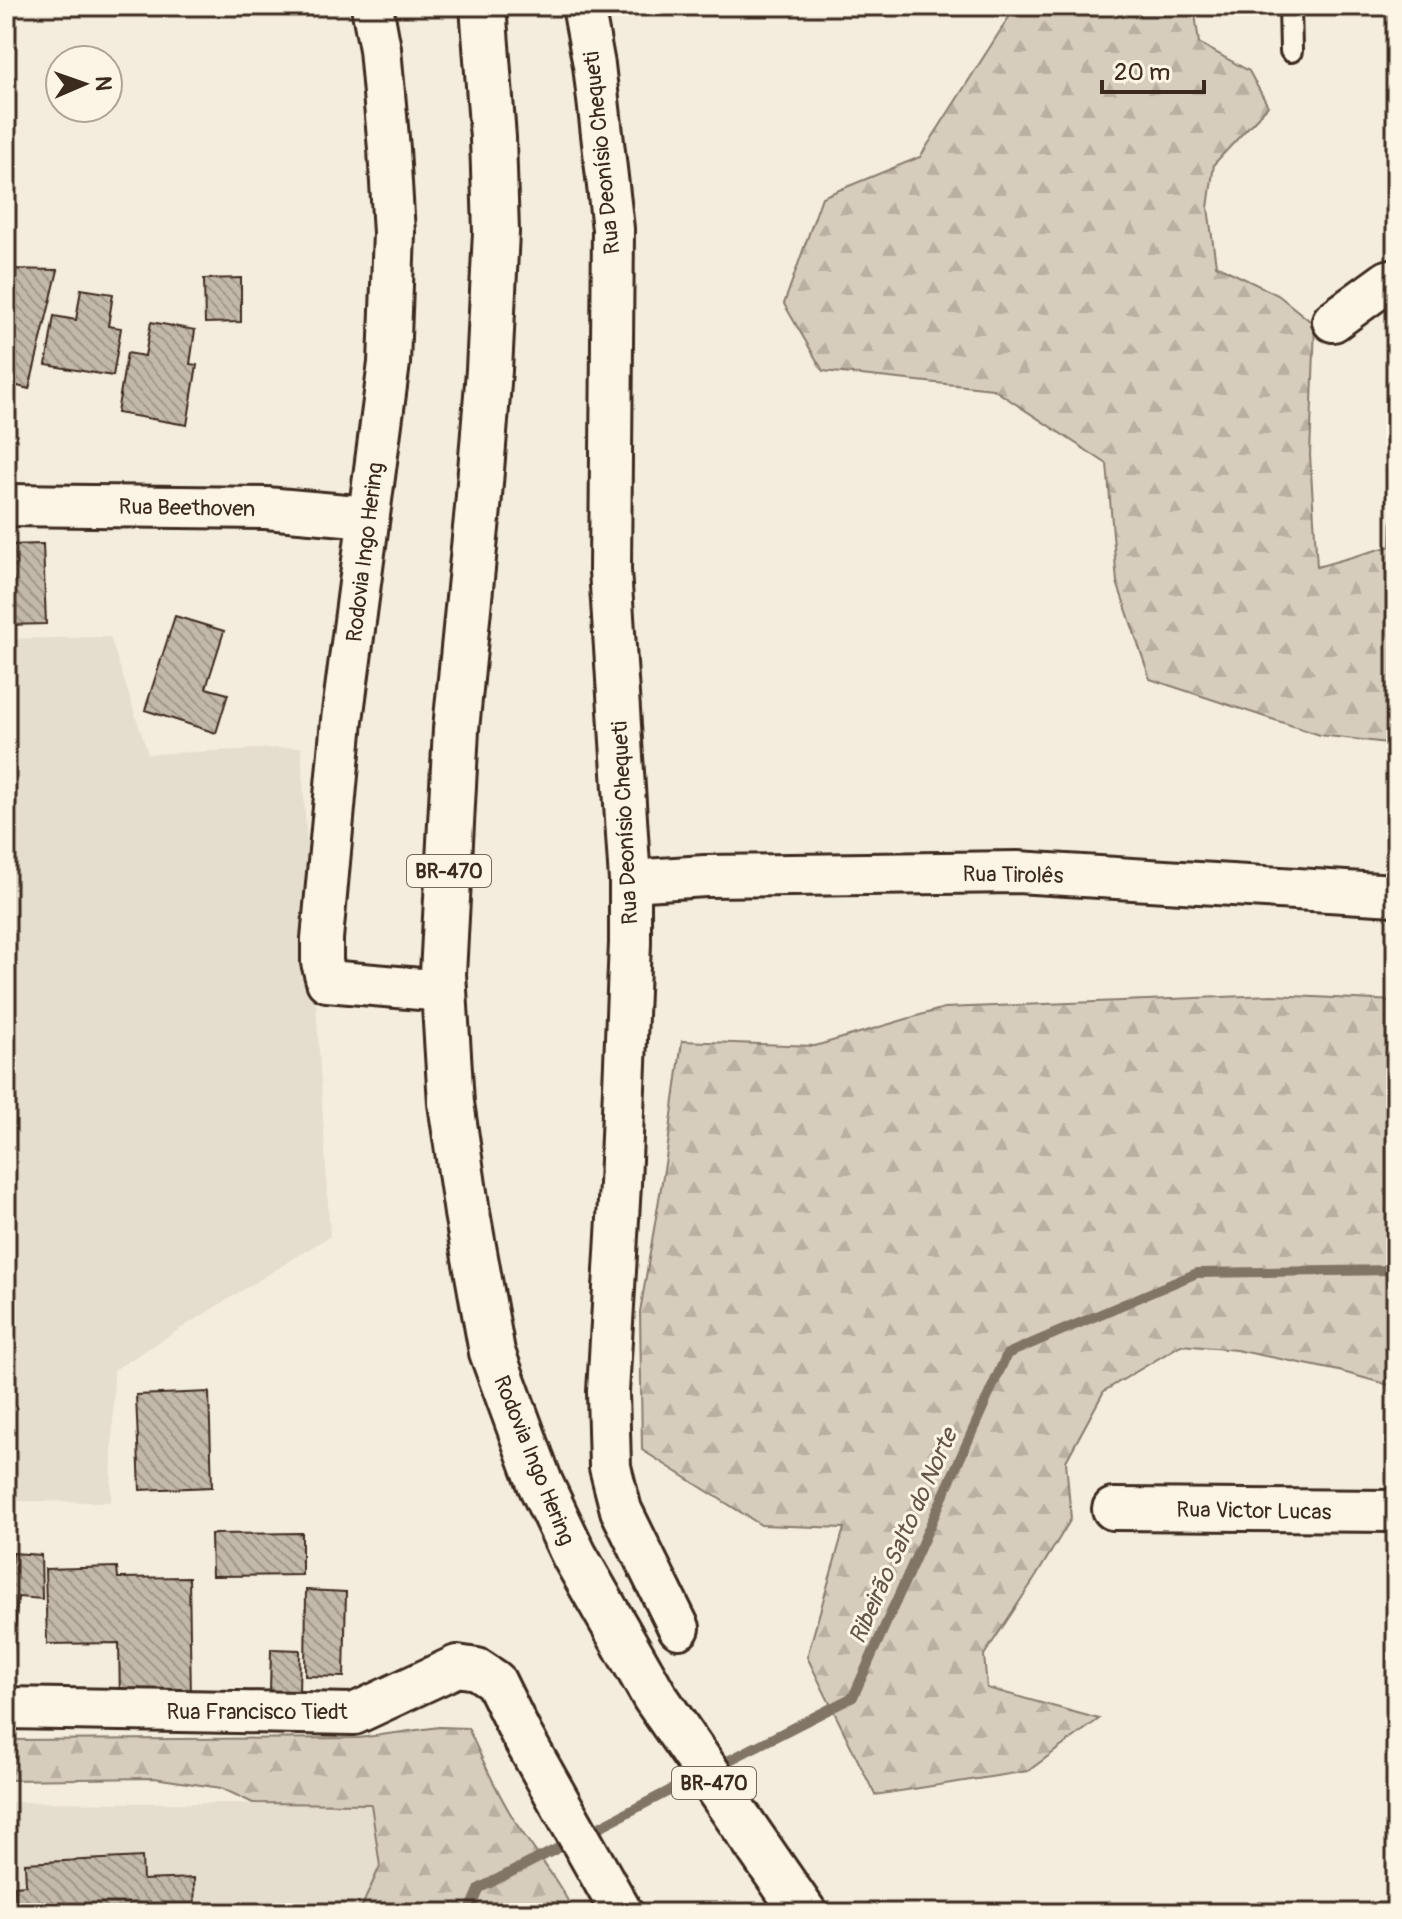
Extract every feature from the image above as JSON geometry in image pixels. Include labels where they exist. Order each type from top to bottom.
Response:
[{"type":"highway","name":"Rodovia Ingo Hering","points":[[483,6],[493,138],[496,232],[478,508],[456,729],[443,974],[451,1103],[467,1213],[492,1352],[540,1483],[568,1543],[655,1697],[804,1913]]},
{"type":"street","name":"Rodovia Ingo Hering","points":[[372,6],[381,63],[394,233],[389,363],[342,720],[322,962],[327,981],[444,991]]},
{"type":"street","name":"Rua Deonísio Chequeti","points":[[583,6],[594,65],[613,229],[610,570],[630,881],[620,1184],[608,1392],[610,1467],[621,1510],[679,1628]]},
{"type":"street","points":[[1333,321],[1388,281],[1396,279]]},
{"type":"street","name":"Rua Beethoven","points":[[6,505],[266,508],[368,517]]},
{"type":"street","name":"Rua Tirolês","points":[[630,881],[705,876],[1017,872],[1395,895]]},
{"type":"street","name":"Rua Victor Lucas","points":[[1113,1509],[1396,1511]]},
{"type":"street","name":"Rua Francisco Tiedt","points":[[6,1708],[354,1714],[457,1666],[477,1669],[495,1681],[521,1734],[622,1913]]},
{"type":"lane","points":[[1290,6],[1291,51]]},
{"type":"shaded area","points":[[110,637],[148,754],[301,747],[330,1236],[114,1370],[111,1502],[6,1501],[6,639]]},
{"type":"shaded area","points":[[6,1802],[372,1804],[380,1866],[359,1913],[6,1913]]},
{"type":"green space","points":[[1016,6],[1194,6],[1199,43],[1249,71],[1268,106],[1214,164],[1208,208],[1216,265],[1278,295],[1315,325],[1310,455],[1317,567],[1391,546],[1396,349],[1396,744],[1320,735],[1150,679],[1117,582],[1107,464],[993,389],[823,371],[784,304],[822,197],[920,157]]},
{"type":"green space","points":[[1272,995],[1396,1001],[1396,1387],[1339,1371],[1236,1350],[1181,1345],[1104,1391],[1066,1461],[1071,1519],[984,1655],[987,1688],[1099,1719],[1028,1771],[875,1795],[807,1657],[844,1528],[761,1525],[642,1450],[640,1312],[682,1041],[815,1046],[944,1008]]},
{"type":"green space","points":[[439,1727],[468,1728],[505,1805],[556,1880],[574,1913],[359,1913],[380,1866],[371,1804],[253,1803],[221,1788],[154,1778],[6,1780],[6,1740],[359,1738]]},
{"type":"building","points":[[156,6],[208,6],[208,9],[156,10]]},
{"type":"building","points":[[6,269],[58,270],[29,389],[6,383]]},
{"type":"building","points":[[241,278],[241,322],[205,323],[204,279]]},
{"type":"building","points":[[81,289],[113,294],[108,326],[121,328],[113,376],[46,365],[54,316],[76,320]]},
{"type":"building","points":[[151,322],[195,330],[190,364],[197,365],[187,425],[117,413],[127,353],[145,356]]},
{"type":"building","points":[[43,544],[46,624],[6,625],[6,545]]},
{"type":"building","points":[[175,616],[224,631],[206,688],[228,694],[216,733],[145,710]]},
{"type":"building","points":[[209,1392],[212,1487],[140,1490],[136,1395]]},
{"type":"building","points":[[302,1533],[302,1575],[212,1576],[211,1534]]},
{"type":"building","points":[[13,1553],[41,1555],[42,1599],[18,1597],[11,1665],[6,1664],[6,1580],[10,1581]]},
{"type":"building","points":[[117,1567],[118,1578],[189,1577],[191,1698],[120,1700],[119,1643],[47,1644],[45,1569]]},
{"type":"building","points":[[306,1590],[346,1592],[344,1677],[305,1676]]},
{"type":"building","points":[[271,1649],[300,1650],[299,1693],[270,1692]]},
{"type":"building","points":[[142,1857],[143,1880],[194,1878],[195,1913],[16,1913],[15,1886],[26,1885],[25,1863]]},
{"type":"building","points":[[1237,1905],[1239,1913],[1198,1913]]},
{"type":"waterway","name":"Ribeirão Salto do Norte","points":[[714,1768],[853,1697],[1007,1354],[1197,1273],[1396,1270]]},
{"type":"waterway","name":"Ribeirão Salto do Norte","points":[[586,1834],[696,1777]]},
{"type":"waterway","name":"Ribeirão Salto do Norte","points":[[469,1913],[480,1888],[572,1841]]}]
